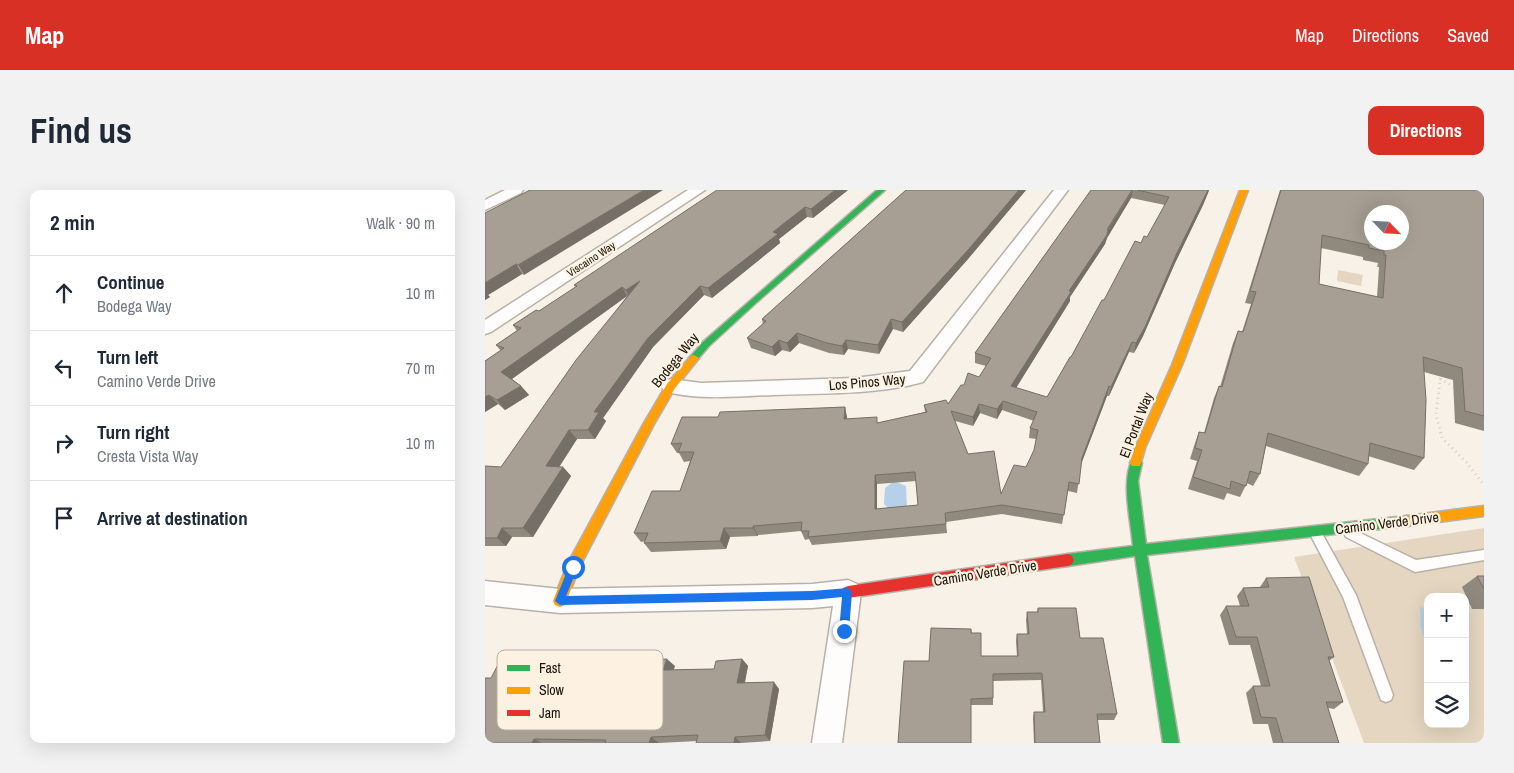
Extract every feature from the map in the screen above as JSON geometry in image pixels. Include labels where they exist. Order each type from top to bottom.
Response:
[{"type":"street","points":[[485,206],[516,190]]},
{"type":"street","name":"Viscaino Way","points":[[485,328],[698,190]]},
{"type":"street","name":"Bodega Way","points":[[560,601],[573,567],[649,423],[671,386],[705,344],[881,190]]},
{"type":"street","name":"Los Pinos Way","points":[[671,386],[701,390],[855,385],[916,377],[1061,190]]},
{"type":"street","name":"El Portal Way","points":[[1171,743],[1140,549],[1132,481],[1140,448],[1177,365],[1245,190]]},
{"type":"street","name":"Camino Verde Drive","points":[[485,593],[560,601],[812,596],[883,588],[1140,549],[1315,532],[1484,511]]},
{"type":"street","points":[[827,743],[848,592]]},
{"type":"lane","points":[[1342,528],[1415,566],[1484,556]]},
{"type":"lane","points":[[1315,532],[1349,595],[1386,695]]},
{"type":"path","points":[[1441,367],[1436,414],[1443,438],[1484,485]]},
{"type":"path","points":[[1440,380],[1459,389]]},
{"type":"shaded area","points":[[1338,270],[1363,275],[1361,286],[1337,281]]},
{"type":"shaded area","points":[[1484,528],[1484,743],[1364,743],[1294,557]]},
{"type":"water","points":[[894,481],[906,486],[907,507],[890,510],[884,504],[885,488]]},
{"type":"water","points":[[1420,607],[1424,608],[1424,637],[1421,629]]},
{"type":"building","points":[[530,190],[644,190],[485,283],[485,213]]},
{"type":"building","points":[[717,190],[835,190],[811,209],[805,207],[773,232],[778,234],[708,288],[700,286],[648,338],[594,412],[599,412],[588,430],[569,430],[546,466],[563,467],[523,528],[502,528],[497,538],[485,538],[485,466],[501,467],[576,360],[640,281],[626,290],[622,287],[501,372],[521,386],[497,400],[489,395],[485,397],[485,361],[504,348],[496,345],[521,328],[513,325],[536,310],[539,311],[577,286],[574,285]]},
{"type":"building","points":[[906,190],[1019,190],[968,250],[902,322],[891,319],[878,345],[846,340],[842,346],[797,333],[787,343],[779,340],[772,347],[747,338],[766,321],[762,319]]},
{"type":"building","points":[[1091,190],[1132,190],[1108,228],[1107,235],[1069,291],[1071,292],[1011,386],[1047,397],[1102,300],[1104,300],[1135,241],[1141,243],[1144,236],[1147,237],[1169,197],[1137,190],[1208,190],[1177,253],[1145,327],[1136,343],[1132,342],[1111,387],[1109,386],[1082,458],[1079,484],[1069,482],[1064,515],[1002,505],[945,513],[946,524],[808,537],[809,531],[801,531],[802,522],[753,526],[753,528],[724,528],[720,541],[644,543],[648,533],[634,533],[652,491],[680,491],[694,452],[678,452],[682,443],[671,444],[682,417],[718,417],[720,412],[845,407],[844,419],[877,417],[877,423],[927,412],[924,405],[946,400],[948,404],[961,385],[964,385],[968,373],[979,377],[991,358],[975,353]],"holes":[[[1003,401],[1037,412],[1030,428],[1038,430],[1034,450],[1026,467],[1014,465],[1001,494],[994,451],[968,454],[951,411],[973,417],[979,404],[997,409]],[[915,472],[918,505],[875,509],[875,475]]]},
{"type":"building","points":[[1281,190],[1484,190],[1484,416],[1465,411],[1462,368],[1423,357],[1426,400],[1424,458],[1370,443],[1368,464],[1268,433],[1260,474],[1250,471],[1246,486],[1231,481],[1230,489],[1193,477],[1202,450],[1195,448],[1199,432],[1205,433],[1219,386],[1222,387],[1238,331],[1243,332],[1256,292],[1250,291]],"holes":[[[1364,205],[1409,205],[1409,250],[1379,250],[1384,251],[1384,255],[1386,255],[1383,298],[1319,284],[1322,235],[1364,244]]]},
{"type":"building","points":[[1477,576],[1484,576],[1484,589]]},
{"type":"building","points":[[1309,577],[1334,657],[1328,657],[1343,702],[1326,702],[1339,743],[1283,743],[1276,718],[1261,717],[1253,686],[1270,686],[1257,637],[1236,637],[1226,606],[1249,606],[1243,588],[1269,587],[1266,578]]},
{"type":"building","points":[[1038,608],[1076,608],[1080,638],[1103,638],[1117,714],[1097,714],[1100,743],[1035,743],[1034,712],[1045,712],[1042,673],[993,674],[993,698],[971,699],[971,743],[898,743],[904,661],[929,661],[931,628],[971,629],[971,633],[981,633],[981,656],[1018,656],[1017,634],[1029,634],[1027,612],[1038,612]]},
{"type":"building","points":[[663,659],[667,659],[663,670]]},
{"type":"building","points":[[742,659],[737,683],[774,682],[765,735],[735,737],[734,743],[696,743],[698,735],[651,737],[649,743],[605,743],[606,740],[534,739],[532,743],[485,743],[485,678],[491,678],[497,667],[497,730],[663,730],[663,670],[714,669],[716,661]]},
{"type":"traffic: fast","points":[[694,358],[706,344],[754,300],[881,190]]},
{"type":"traffic: fast","points":[[1136,463],[1132,481],[1140,549],[1171,743]]},
{"type":"traffic: fast","points":[[1068,560],[1407,521]]},
{"type":"traffic: slow","points":[[1136,463],[1140,448],[1177,365],[1244,190]]},
{"type":"traffic: slow","points":[[560,601],[573,567],[649,423],[671,386],[694,358]]},
{"type":"traffic: slow","points":[[1407,521],[1484,511]]},
{"type":"traffic: jam","points":[[848,592],[1068,560]]},
{"type":"route","points":[[573,567],[560,601],[812,596],[848,592],[844,631]]}]
